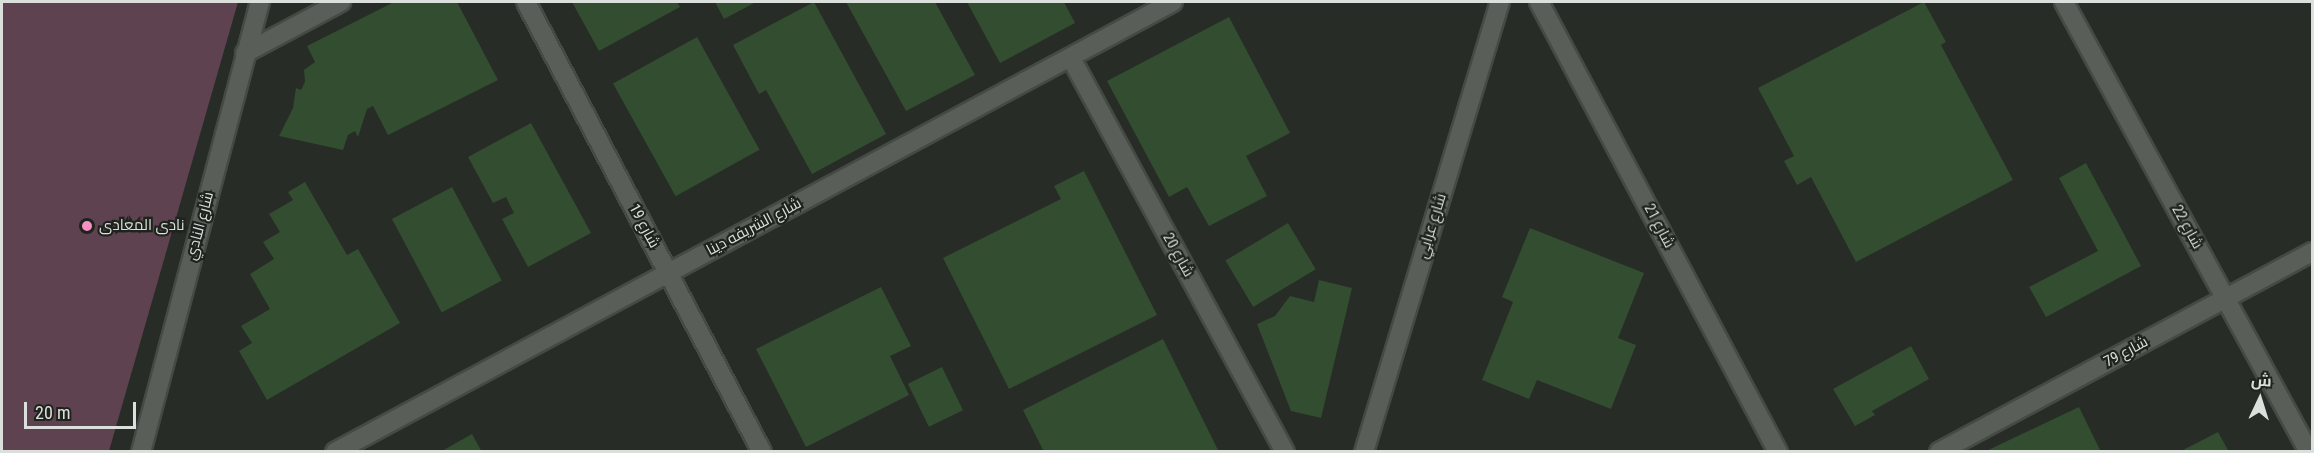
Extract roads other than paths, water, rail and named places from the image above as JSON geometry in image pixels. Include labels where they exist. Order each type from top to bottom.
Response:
[{"type":"street","name":"شارع النادي","points":[[141,452],[260,2]]},
{"type":"street","points":[[245,53],[341,2]]},
{"type":"street","name":"شارع 19","points":[[526,2],[762,452]]},
{"type":"street","name":"شارع الشريفه دينا","points":[[335,452],[1173,2]]},
{"type":"street","name":"شارع عرابي","points":[[1364,452],[1500,2]]},
{"type":"street","name":"شارع 21","points":[[1539,2],[1778,452]]},
{"type":"street","name":"شارع 22","points":[[2064,2],[2309,452]]},
{"type":"street","name":"شارع 20","points":[[1071,58],[1285,452]]},
{"type":"street","name":"شارع 79","points":[[1939,452],[2313,252]]},
{"type":"place","name":"نادى المعادى","points":[[87,226]]}]
